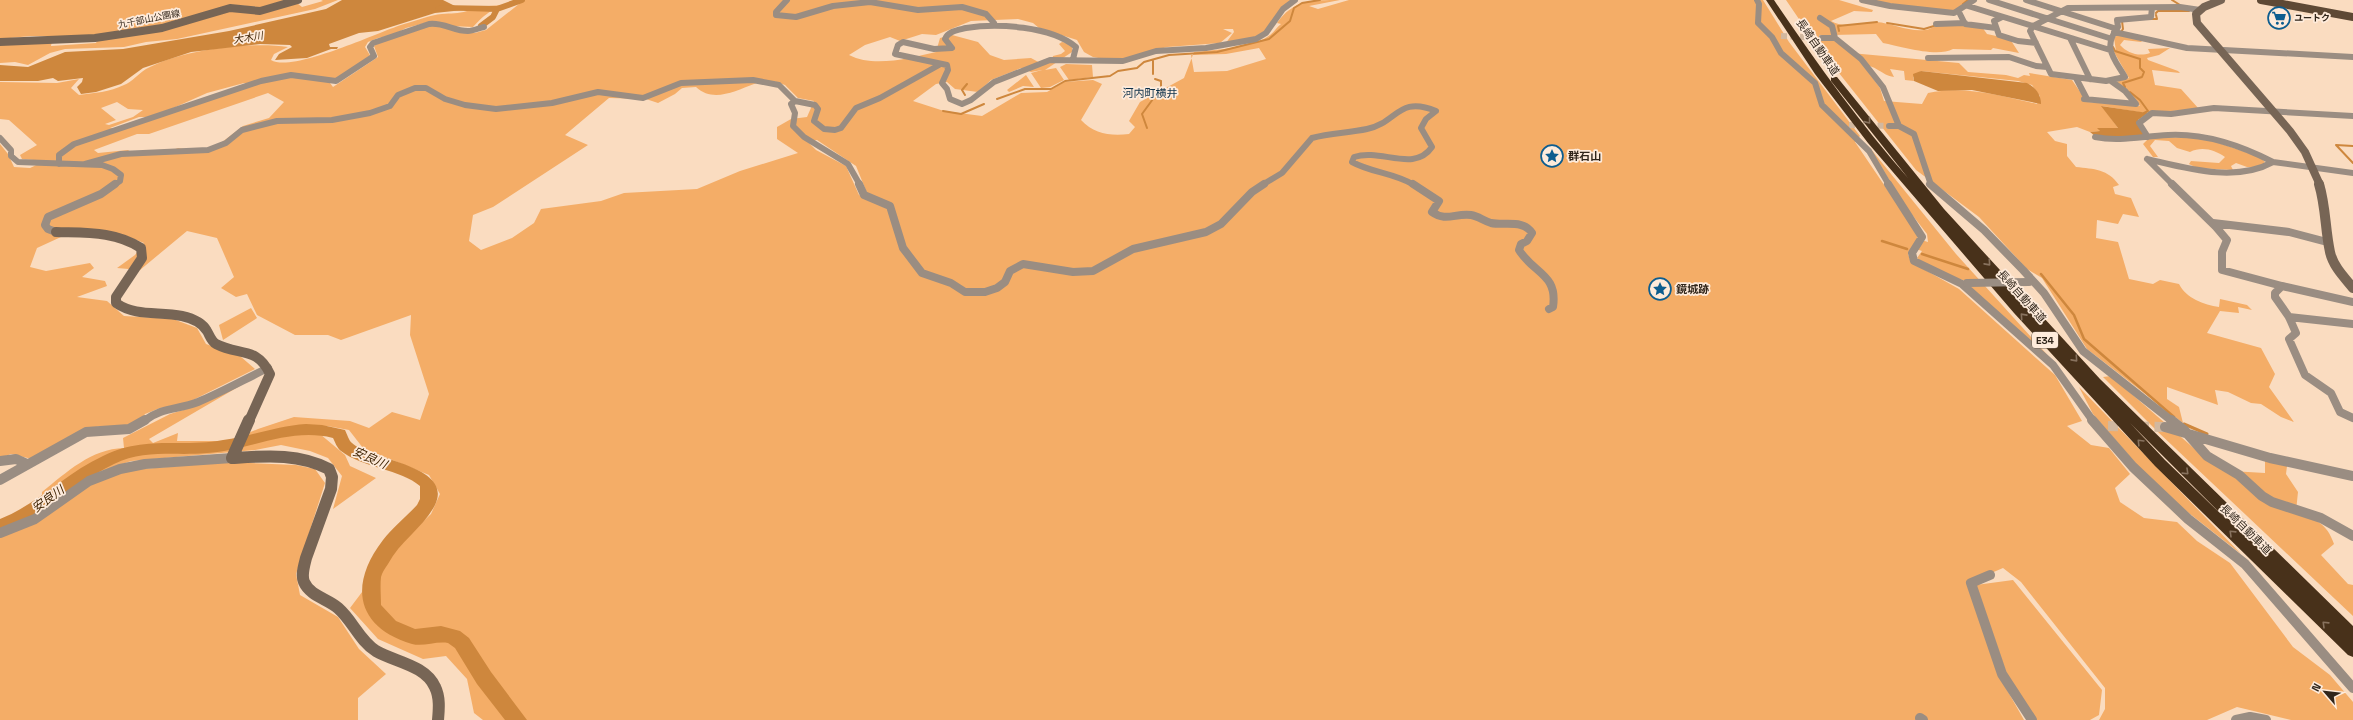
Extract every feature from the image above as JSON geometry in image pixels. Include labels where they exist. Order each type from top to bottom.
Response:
[{"type":"highway","name":"長崎自動車道","points":[[1770,0],[1818,72],[1871,141],[2018,311],[2160,463],[2353,651]]},
{"type":"highway","name":"長崎自動車道","points":[[1778,0],[1828,72],[1950,222],[2096,382],[2353,636]]},
{"type":"main road","points":[[2261,0],[2353,17]]},
{"type":"street","name":"九千部山公園線","points":[[0,42],[95,38],[162,28],[230,8],[260,10],[298,0]]},
{"type":"street","points":[[787,0],[776,12],[776,15],[796,17],[833,6],[876,2],[918,10],[962,7],[986,14],[994,24]]},
{"type":"street","points":[[1073,60],[1076,47],[1069,41],[1014,25],[994,24],[963,29],[947,34],[945,39],[952,48],[934,49],[903,42],[898,45],[896,50],[896,54],[899,56],[949,67],[942,83],[947,89],[950,99],[962,104],[971,100],[994,82],[1026,68],[1050,60],[1123,61],[1156,51],[1206,48],[1256,39],[1266,34],[1286,6],[1295,0]]},
{"type":"street","points":[[1757,0],[1759,4],[1758,23],[1772,37],[1781,53],[1815,83],[1819,91],[1822,105],[1846,125],[1869,152],[1898,202],[1920,231],[1922,237],[1912,253],[1914,261],[1964,284],[2053,365],[2064,378],[2087,415],[2103,427],[2159,493],[2245,564],[2353,688]]},
{"type":"street","points":[[1862,0],[1902,7],[1958,12],[1974,0]]},
{"type":"street","points":[[1989,0],[2109,38]]},
{"type":"street","points":[[2026,0],[2115,30],[2187,48],[2353,57]]},
{"type":"street","points":[[2157,0],[2167,8]]},
{"type":"street","points":[[2222,0],[2200,10],[2196,14],[2197,24],[2272,111],[2305,152],[2313,167],[2325,202],[2327,242],[2337,268],[2353,288]]},
{"type":"street","points":[[1968,6],[2110,50]]},
{"type":"street","points":[[2076,78],[2086,99],[2136,104],[2125,91],[2110,82],[2051,74],[2030,31],[2033,26],[2068,8],[2184,7],[2200,10]]},
{"type":"street","points":[[2110,82],[2125,77],[2110,50],[2109,38],[2119,25],[2117,20],[2152,17],[2152,8]]},
{"type":"street","points":[[1958,12],[1965,23]]},
{"type":"street","points":[[2002,16],[1994,21],[1999,35],[2018,41],[2036,43]]},
{"type":"street","points":[[1820,18],[1832,26],[1835,38]]},
{"type":"street","points":[[59,164],[58,155],[74,144],[261,81],[295,76],[336,81],[374,56],[370,47],[373,43],[413,28],[435,23],[468,31],[484,27]]},
{"type":"street","points":[[1936,24],[1965,23],[1996,28]]},
{"type":"street","points":[[1772,37],[1781,36]]},
{"type":"street","points":[[1822,38],[1835,38],[1855,52],[1879,81],[1899,126]]},
{"type":"street","points":[[2070,38],[2090,79]]},
{"type":"street","points":[[1928,58],[2009,57],[2036,66],[2047,67]]},
{"type":"street","points":[[85,164],[122,154],[208,150],[226,144],[242,130],[277,120],[332,120],[370,113],[390,106],[398,95],[415,88],[426,88],[445,98],[465,105],[496,109],[552,103],[598,92],[643,98],[682,83],[714,83],[740,80],[775,84],[787,90],[795,101],[815,105],[818,109],[814,121],[817,125],[825,130],[835,130],[843,127],[850,114],[858,107],[882,97],[939,65]]},
{"type":"street","points":[[795,101],[791,104],[795,113],[793,126],[795,130],[818,147],[848,164],[864,195],[890,206],[903,248],[922,273],[951,283],[965,292],[997,288],[1005,282],[1010,271],[1023,264],[1033,264],[1072,272],[1093,271],[1101,268],[1132,249],[1206,232],[1221,224],[1252,192],[1282,173],[1312,138],[1322,135],[1368,129],[1384,121],[1404,107],[1430,107],[1436,110],[1426,118],[1421,128],[1425,138],[1432,148],[1426,156],[1406,161],[1380,153],[1367,152],[1354,157],[1352,162],[1361,167],[1416,184],[1439,201],[1432,212],[1439,216],[1452,220],[1470,215],[1492,223],[1527,228],[1532,233],[1527,241],[1521,244],[1519,250],[1525,260],[1551,281],[1555,288],[1553,307],[1549,309]]},
{"type":"street","points":[[2148,137],[2139,123],[2152,113],[2171,114],[2214,108],[2353,116]]},
{"type":"street","points":[[1889,126],[1899,126],[1914,134],[1930,184],[1984,230],[2031,282],[2044,293],[2061,321],[2083,351],[2185,431],[2207,456],[2239,475],[2262,496],[2272,502],[2321,518],[2353,536]]},
{"type":"street","points":[[2095,137],[2140,139],[2173,135],[2202,136],[2253,152],[2272,162],[2353,173]]},
{"type":"street","points":[[0,138],[11,150],[11,156],[18,162],[85,164],[113,169],[121,175],[120,181],[101,194],[52,214],[48,217],[46,226],[48,229],[56,232],[122,238],[136,244],[141,248],[142,258],[116,297],[116,302],[121,307],[131,312],[180,316],[191,319],[206,328],[211,340],[217,344],[246,350],[258,356],[268,368],[270,374],[233,455]]},
{"type":"street","points":[[2272,162],[2262,168],[2229,172],[2193,170],[2147,159],[2203,216],[2213,223],[2228,240],[2222,252],[2222,270],[2282,286],[2353,302]]},
{"type":"street","points":[[2213,223],[2250,225],[2288,232],[2327,242]]},
{"type":"street","points":[[1964,284],[2031,282]]},
{"type":"street","points":[[2282,286],[2275,294],[2275,297],[2281,308],[2290,317],[2296,333],[2289,339],[2301,369],[2308,378],[2331,392],[2340,412],[2353,418]]},
{"type":"street","points":[[2290,317],[2353,324]]},
{"type":"street","points":[[0,480],[86,432],[129,429],[137,426],[155,412],[184,407],[198,402],[268,368]]},
{"type":"street","points":[[2165,427],[2185,431],[2270,458],[2353,476]]},
{"type":"street","points":[[0,533],[35,520],[89,481],[113,471],[145,464],[233,455],[308,459],[329,469],[332,477],[331,488],[305,562],[303,579],[311,592],[343,612],[365,642],[380,653],[412,665],[428,677],[438,692],[438,720]]},
{"type":"street","points":[[0,461],[16,458],[27,464]]},
{"type":"street","points":[[1990,575],[1971,583],[2002,674],[2032,720]]},
{"type":"street","points":[[2236,720],[2250,717],[2266,720]]},
{"type":"shaded area","points":[[0,0],[291,0],[265,8],[238,5],[163,25],[93,36],[30,36],[0,39]]},
{"type":"shaded area","points":[[321,0],[338,0],[315,9],[177,39],[146,42],[124,47],[65,49],[50,53],[28,65],[15,62],[0,63],[0,44],[52,41],[51,46],[96,43],[98,39],[224,11],[250,13],[297,3],[302,7],[323,1]]},
{"type":"shaded area","points":[[517,0],[1292,0],[1279,12],[1268,29],[1256,38],[1225,44],[1234,32],[1233,29],[1223,29],[1232,33],[1220,43],[1167,47],[1123,59],[1109,60],[1093,57],[1084,52],[1077,40],[1039,28],[1033,23],[1018,19],[971,21],[936,35],[922,34],[900,41],[890,37],[865,45],[849,55],[869,61],[892,61],[915,57],[936,52],[940,38],[952,35],[978,42],[990,55],[1004,60],[1031,58],[1042,64],[1052,61],[1053,56],[1061,54],[1065,51],[1059,44],[1062,42],[1072,44],[1072,52],[1045,70],[1056,68],[1064,80],[1050,87],[1041,88],[1031,73],[1042,70],[1031,72],[1021,68],[991,80],[978,92],[955,89],[947,82],[936,84],[913,101],[944,111],[982,116],[1021,93],[1047,92],[1064,82],[1093,80],[1102,84],[1081,120],[1086,125],[1097,131],[1115,135],[1129,134],[1135,127],[1129,121],[1140,102],[1184,78],[1192,58],[1194,72],[1227,71],[1266,59],[1259,48],[1226,54],[1193,55],[1194,52],[1234,48],[1254,43],[1271,34],[1281,24],[1277,23],[1283,15],[1297,6],[1312,1],[1340,0],[1309,6],[1318,9],[1349,0],[1763,0],[1789,42],[1860,136],[1855,142],[1916,232],[1918,239],[1928,242],[1927,234],[1903,203],[1870,148],[1956,254],[2052,360],[1974,292],[1968,281],[1948,276],[1934,270],[1917,258],[1922,251],[1913,248],[1908,254],[1911,262],[1959,289],[2055,375],[2082,421],[2067,426],[2091,445],[2109,448],[2130,474],[2115,488],[2120,502],[2144,518],[2177,522],[2197,541],[2230,563],[2293,647],[2330,675],[2353,702],[2353,720],[2291,720],[2237,707],[2207,720],[2099,720],[2105,709],[2105,688],[2021,582],[2003,568],[1968,583],[1998,674],[2024,720],[483,720],[474,713],[467,679],[446,656],[423,659],[378,639],[350,608],[396,547],[431,514],[440,494],[429,475],[363,448],[349,430],[327,426],[320,434],[345,455],[350,466],[376,478],[333,509],[342,476],[328,458],[310,451],[281,445],[255,450],[131,461],[99,472],[45,508],[7,520],[42,499],[42,492],[70,470],[90,457],[112,449],[124,448],[123,438],[170,414],[193,407],[248,378],[262,373],[149,439],[153,443],[178,433],[177,441],[229,441],[258,429],[294,417],[350,421],[369,428],[392,412],[420,420],[429,394],[410,335],[411,315],[341,340],[328,335],[295,335],[257,315],[247,294],[236,297],[221,288],[234,277],[217,238],[187,231],[140,270],[117,268],[135,255],[144,243],[124,235],[74,231],[37,248],[30,267],[46,271],[90,263],[94,268],[82,277],[105,281],[107,286],[77,297],[107,301],[124,316],[173,319],[197,328],[206,344],[240,356],[255,369],[183,405],[160,408],[145,414],[140,421],[130,427],[100,426],[78,432],[32,459],[11,454],[0,458],[0,144],[8,154],[14,167],[30,168],[45,161],[22,159],[20,155],[37,145],[9,120],[0,119],[0,82],[57,83],[79,79],[71,88],[79,95],[96,93],[127,84],[146,69],[160,62],[196,52],[235,46],[272,45],[288,47],[274,54],[271,60],[282,63],[297,61],[336,50],[404,24],[437,15],[467,11],[460,8],[503,5]],"holes":[[[519,4],[486,30],[475,33],[462,32],[433,25],[381,41],[374,46],[378,57],[333,87],[330,83],[371,57],[365,47],[368,42],[393,35],[406,28],[429,22],[439,22],[452,26],[473,27],[488,13],[504,6]],[[773,81],[785,85],[798,98],[814,101],[807,117],[791,119],[777,127],[777,139],[798,153],[740,171],[697,189],[624,193],[601,201],[541,209],[534,223],[512,238],[481,250],[469,241],[473,215],[493,207],[588,145],[565,135],[609,98],[646,99],[658,103],[675,94],[682,88],[696,87],[703,92],[717,95],[732,92],[756,83]],[[244,83],[253,84],[133,125],[119,129],[110,128],[139,117],[147,117],[171,109],[207,93]],[[268,93],[284,102],[269,118],[243,126],[217,146],[199,151],[178,148],[165,153],[134,154],[128,150],[98,153],[94,150],[137,134],[149,134]],[[117,102],[128,109],[143,110],[133,117],[109,125],[105,124],[116,120],[101,108]],[[817,140],[856,166],[867,193],[879,199],[872,201],[859,195],[846,166],[816,150],[808,142]]]},
{"type":"shaded area","points":[[1786,0],[1839,0],[1873,10],[1872,12],[1854,11],[1831,21],[1841,25],[1876,22],[1906,29],[1919,30],[1927,30],[1942,24],[1982,27],[1987,34],[2010,39],[2019,53],[1993,48],[1991,50],[1953,49],[1928,52],[1883,43],[1876,34],[1832,35],[1851,53],[1959,63],[1968,72],[2006,75],[2018,78],[2024,75],[2030,76],[2029,73],[2072,80],[2087,102],[2140,106],[2116,82],[2129,78],[2114,52],[2116,51],[2114,38],[2119,34],[2143,40],[2141,42],[2124,40],[2120,45],[2130,52],[2142,55],[2150,53],[2148,49],[2170,48],[2159,55],[2147,58],[2148,60],[2180,73],[2152,70],[2155,85],[2181,89],[2199,109],[2145,113],[2102,106],[2118,128],[2098,128],[2100,131],[2090,132],[2077,127],[2047,132],[2055,141],[2067,144],[2067,156],[2076,167],[2095,169],[2105,173],[2119,185],[2113,187],[2115,194],[2131,198],[2139,217],[2123,214],[2118,224],[2097,220],[2096,238],[2118,242],[2129,279],[2153,284],[2160,280],[2179,284],[2191,297],[2207,305],[2219,307],[2220,299],[2247,305],[2252,310],[2238,307],[2239,313],[2220,311],[2207,333],[2261,348],[2275,374],[2269,387],[2294,422],[2281,417],[2261,404],[2251,403],[2228,392],[2215,390],[2218,405],[2167,387],[2167,399],[2179,407],[2183,423],[2087,349],[2042,278],[2027,269],[1979,217],[1916,170],[1816,44]],"holes":[[[1863,65],[1894,77],[1890,69],[1904,71],[1905,80],[1914,81],[1913,77],[1921,71],[2018,81],[2032,85],[2040,96],[2037,104],[1983,92],[1956,90],[1928,93],[1922,104],[1884,101],[1880,88]]]},
{"type":"shaded area","points":[[1865,0],[1970,0],[1954,13]]},
{"type":"shaded area","points":[[1066,64],[1092,65],[1093,77],[1069,80],[1060,67]]},
{"type":"shaded area","points":[[1026,75],[1034,87],[1023,86],[1009,92],[1007,90]]},
{"type":"shaded area","points":[[2201,137],[2260,157],[2265,162],[2260,167],[2247,167],[2236,163],[2231,166],[2233,170],[2197,168],[2189,164],[2191,161],[2219,163],[2225,157],[2217,152],[2204,149],[2190,152],[2177,148],[2169,141],[2155,140],[2150,146],[2158,157],[2153,157],[2143,144],[2149,138]]},
{"type":"shaded area","points":[[251,308],[257,318],[223,340],[219,325]]},
{"type":"shaded area","points":[[2111,376],[2204,457],[2231,471],[2265,473],[2265,459],[2287,466],[2286,474],[2298,492],[2296,511],[2315,519],[2328,531],[2334,544],[2321,555],[2348,584],[2353,585],[2353,616],[2158,432],[2103,377]]},
{"type":"shaded area","points":[[2079,387],[2241,554],[2157,488],[2093,414]]},
{"type":"shaded area","points":[[226,462],[296,465],[315,469],[325,483],[296,574],[300,595],[338,617],[359,649],[386,674],[358,698],[358,720],[0,720],[0,536],[103,478],[131,470]]},
{"type":"shaded area","points":[[2013,580],[2102,690],[2099,715],[2090,720],[2036,720],[2007,675],[1976,585]]},
{"type":"water","points":[[342,0],[443,0],[463,10],[435,13],[378,31],[359,33],[329,44],[330,47],[338,47],[337,49],[331,49],[307,58],[275,60],[279,54],[292,47],[290,45],[260,44],[191,52],[143,68],[121,84],[96,92],[81,94],[77,87],[82,82],[83,78],[58,81],[53,78],[38,81],[0,81],[0,65],[28,67],[65,52],[123,49],[229,31],[326,9]]},
{"type":"water","points":[[1921,71],[2027,83],[2037,91],[2041,104],[1972,90],[1938,91],[1914,81],[1913,74]]},
{"type":"water","points":[[2101,106],[2148,113],[2138,120],[2145,137],[2095,136],[2090,132],[2100,131],[2097,128],[2118,128]]},
{"type":"waterway","name":"大木川","points":[[481,26],[493,17],[497,9],[522,0]]},
{"type":"waterway","points":[[997,99],[1025,89],[1051,89],[1065,81],[1110,76],[1118,71],[1137,68],[1144,62],[1169,55],[1217,52],[1269,39],[1290,21],[1294,8],[1302,3],[1320,0]]},
{"type":"waterway","points":[[1963,4],[1968,0]]},
{"type":"waterway","points":[[2172,0],[2180,5]]},
{"type":"waterway","name":"大木川","points":[[440,8],[497,9]]},
{"type":"waterway","points":[[2156,13],[2158,11],[2189,11]]},
{"type":"waterway","points":[[2151,19],[2157,19],[2156,15]]},
{"type":"waterway","points":[[2121,32],[2123,29],[2122,21]]},
{"type":"waterway","points":[[1839,31],[1838,26],[1877,22]]},
{"type":"waterway","points":[[1887,23],[1924,29],[1934,26]]},
{"type":"waterway","points":[[2113,47],[2115,51],[2140,59],[2140,68],[2144,72],[2142,77],[2123,83],[2125,87]]},
{"type":"waterway","points":[[1153,61],[1153,74]]},
{"type":"waterway","points":[[1147,128],[1142,114],[1161,88],[1161,81],[1155,79]]},
{"type":"waterway","points":[[965,95],[962,90],[967,84]]},
{"type":"waterway","points":[[2130,92],[2140,100],[2148,111],[2144,113]]},
{"type":"waterway","points":[[943,111],[961,114],[984,104]]},
{"type":"waterway","points":[[2353,146],[2336,145],[2353,163]]},
{"type":"waterway","points":[[1882,241],[1907,249]]},
{"type":"waterway","points":[[1922,254],[1968,269]]},
{"type":"waterway","points":[[2041,274],[2074,315],[2084,339],[2174,417]]},
{"type":"waterway","points":[[2184,424],[2207,434]]},
{"type":"waterway","name":"安良川","points":[[0,526],[16,520],[30,512],[96,466],[125,454],[157,448],[206,448],[223,446],[272,434],[306,429],[322,430],[339,434],[346,447],[393,468],[420,477],[428,484],[429,499],[424,509],[389,545],[372,576],[372,607],[389,626],[414,637],[441,634],[453,636],[462,643],[484,678],[517,720]]},
{"type":"tunnel","points":[[1781,36],[1822,38]]},
{"type":"tunnel","points":[[1849,125],[1889,126]]},
{"type":"tunnel","points":[[2108,426],[2165,427]]},
{"type":"place","name":"ユートク","points":[[2279,18]]},
{"type":"place","name":"群石山","points":[[1552,156]]},
{"type":"place","name":"鏡城跡","points":[[1660,289]]},
{"type":"district","name":"河内町横井","points":[[1150,93]]}]
